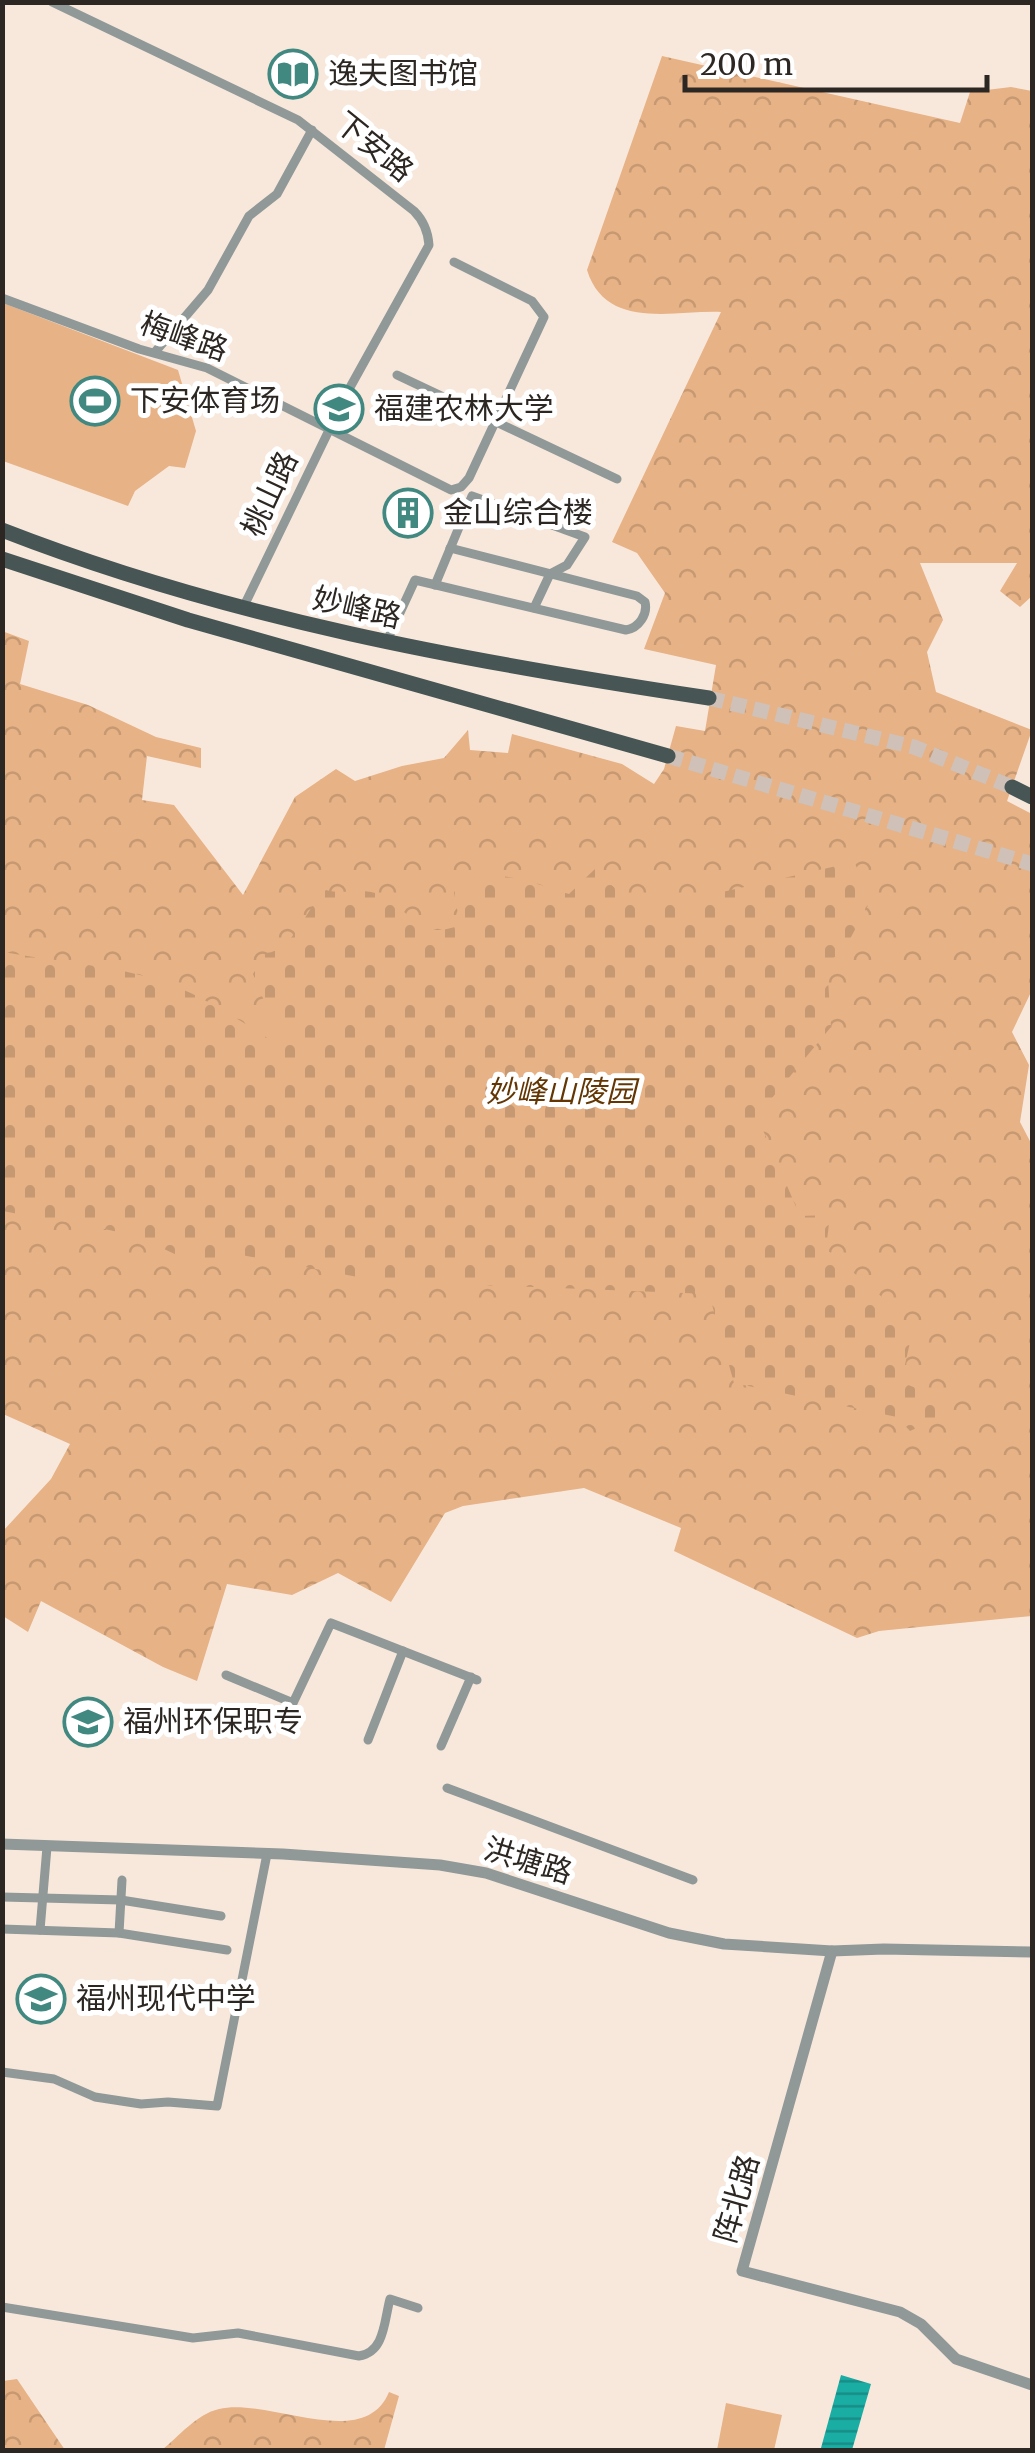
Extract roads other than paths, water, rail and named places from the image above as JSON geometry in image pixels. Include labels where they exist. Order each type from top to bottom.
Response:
[{"type":"main road","name":"妙峰路","points":[[2,530],[161,585],[386,643],[541,673],[709,698]]},
{"type":"main road","name":"妙峰路","points":[[2,559],[188,620],[668,756]]},
{"type":"main road","points":[[1012,787],[1032,797]]},
{"type":"street","name":"下安路","points":[[52,2],[298,120],[420,216],[429,244]]},
{"type":"street","points":[[155,352],[208,290],[249,216],[277,194],[312,130]]},
{"type":"street","name":"桃山路","points":[[243,608],[328,430],[429,244]]},
{"type":"street","points":[[454,262],[532,301],[544,314],[494,421]]},
{"type":"street","name":"梅峰路","points":[[2,298],[207,368],[451,490],[461,487],[469,478],[494,421]]},
{"type":"street","points":[[397,375],[617,479]]},
{"type":"street","points":[[435,584],[472,496],[585,538],[568,565],[550,574],[534,608]]},
{"type":"street","points":[[386,643],[415,580],[626,630],[642,619],[646,606],[642,598],[450,548]]},
{"type":"street","points":[[226,1675],[294,1703],[331,1623],[474,1678],[441,1746]]},
{"type":"street","points":[[368,1740],[403,1651]]},
{"type":"street","points":[[447,1788],[692,1880]]},
{"type":"street","name":"洪塘路","points":[[2,1844],[266,1854],[472,1869],[687,1938],[743,1946],[832,1951],[1032,1952]]},
{"type":"street","points":[[40,1930],[47,1846]]},
{"type":"street","points":[[2,2072],[54,2078],[82,2094],[114,2100],[217,2106],[266,1854]]},
{"type":"street","points":[[119,1933],[122,1880]]},
{"type":"street","points":[[2,1897],[121,1900],[221,1916]]},
{"type":"street","points":[[2,1929],[119,1933],[227,1950]]},
{"type":"street","name":"阵北路","points":[[832,1951],[742,2271],[900,2312],[921,2324],[956,2358],[1032,2385]]},
{"type":"street","points":[[2,2306],[193,2338],[238,2333],[359,2356],[370,2354],[378,2346],[390,2299],[418,2308]]},
{"type":"water","points":[[841,2375],[871,2384],[852,2450],[821,2448]]},
{"type":"tunnel","points":[[709,698],[914,747],[1012,787]]},
{"type":"tunnel","points":[[668,756],[1032,864]]},
{"type":"place","name":"逸夫图书馆","points":[[293,74]]},
{"type":"place","name":"下安体育场","points":[[95,401]]},
{"type":"place","name":"福建农林大学","points":[[339,409]]},
{"type":"place","name":"金山综合楼","points":[[408,513]]},
{"type":"place","name":"福州环保职专","points":[[88,1722]]},
{"type":"place","name":"福州现代中学","points":[[41,1999]]},
{"type":"park label","name":"妙峰山陵园","points":[[561,1092]]}]
